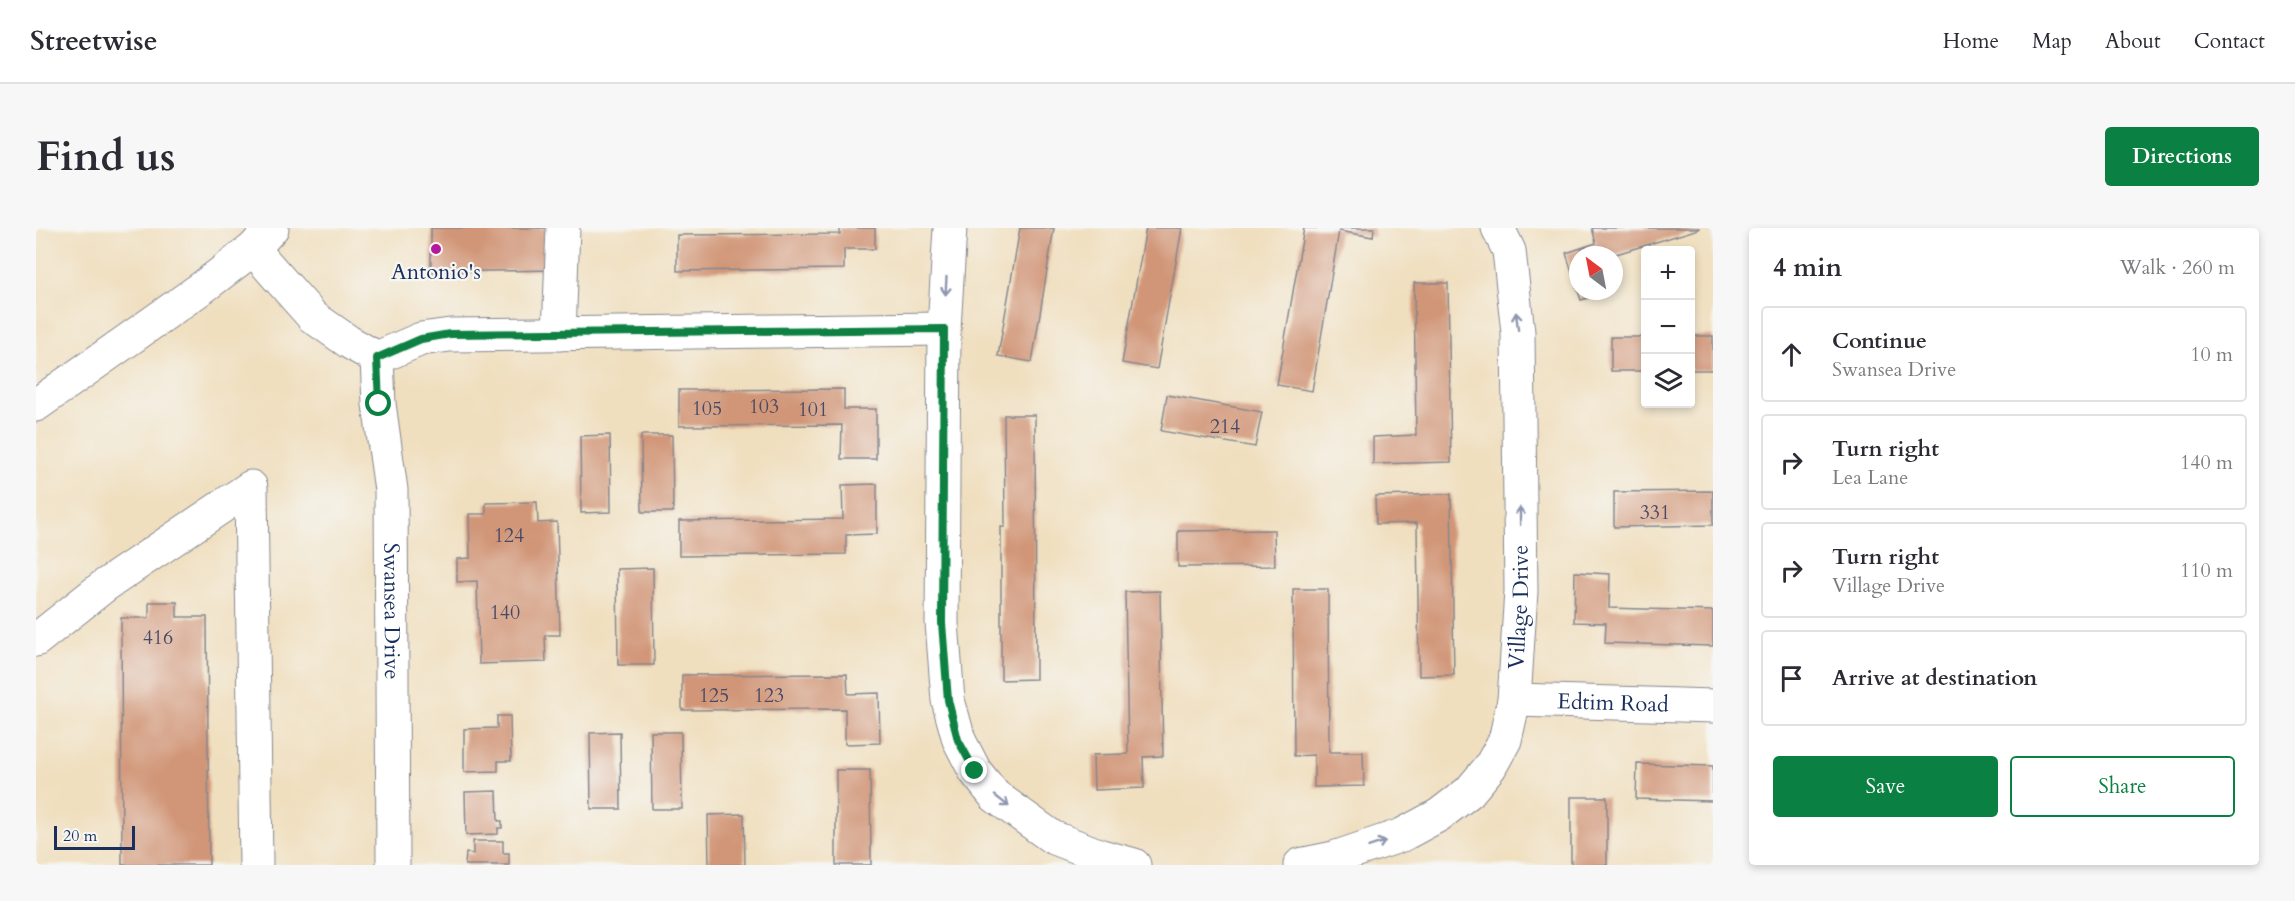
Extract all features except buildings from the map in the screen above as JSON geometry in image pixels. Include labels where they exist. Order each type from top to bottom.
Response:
[{"type":"street","points":[[559,334],[562,228]]},
{"type":"street","points":[[951,228],[944,329],[942,623],[948,700],[958,740],[975,771],[995,796],[1033,824],[1053,837],[1101,856],[1134,865]]},
{"type":"street","name":"Village Drive","points":[[1300,865],[1334,858],[1402,835],[1439,815],[1469,792],[1490,767],[1505,740],[1514,700],[1521,591],[1518,332],[1509,251],[1498,228]]},
{"type":"street","points":[[36,405],[203,287],[263,238],[313,317],[377,358],[421,339],[450,334],[944,329]]},
{"type":"street","name":"Swansea Drive","points":[[377,358],[379,404],[391,490],[393,865]]},
{"type":"street","points":[[36,640],[104,586],[251,487],[256,865]]},
{"type":"street","name":"Edtim Road","points":[[1514,700],[1713,706]]},
{"type":"place","name":"Antonio's","points":[[436,249]]},
{"type":"route","points":[[379,404],[377,358],[421,339],[450,334],[944,329],[942,623],[948,700],[958,740],[975,771]]}]
